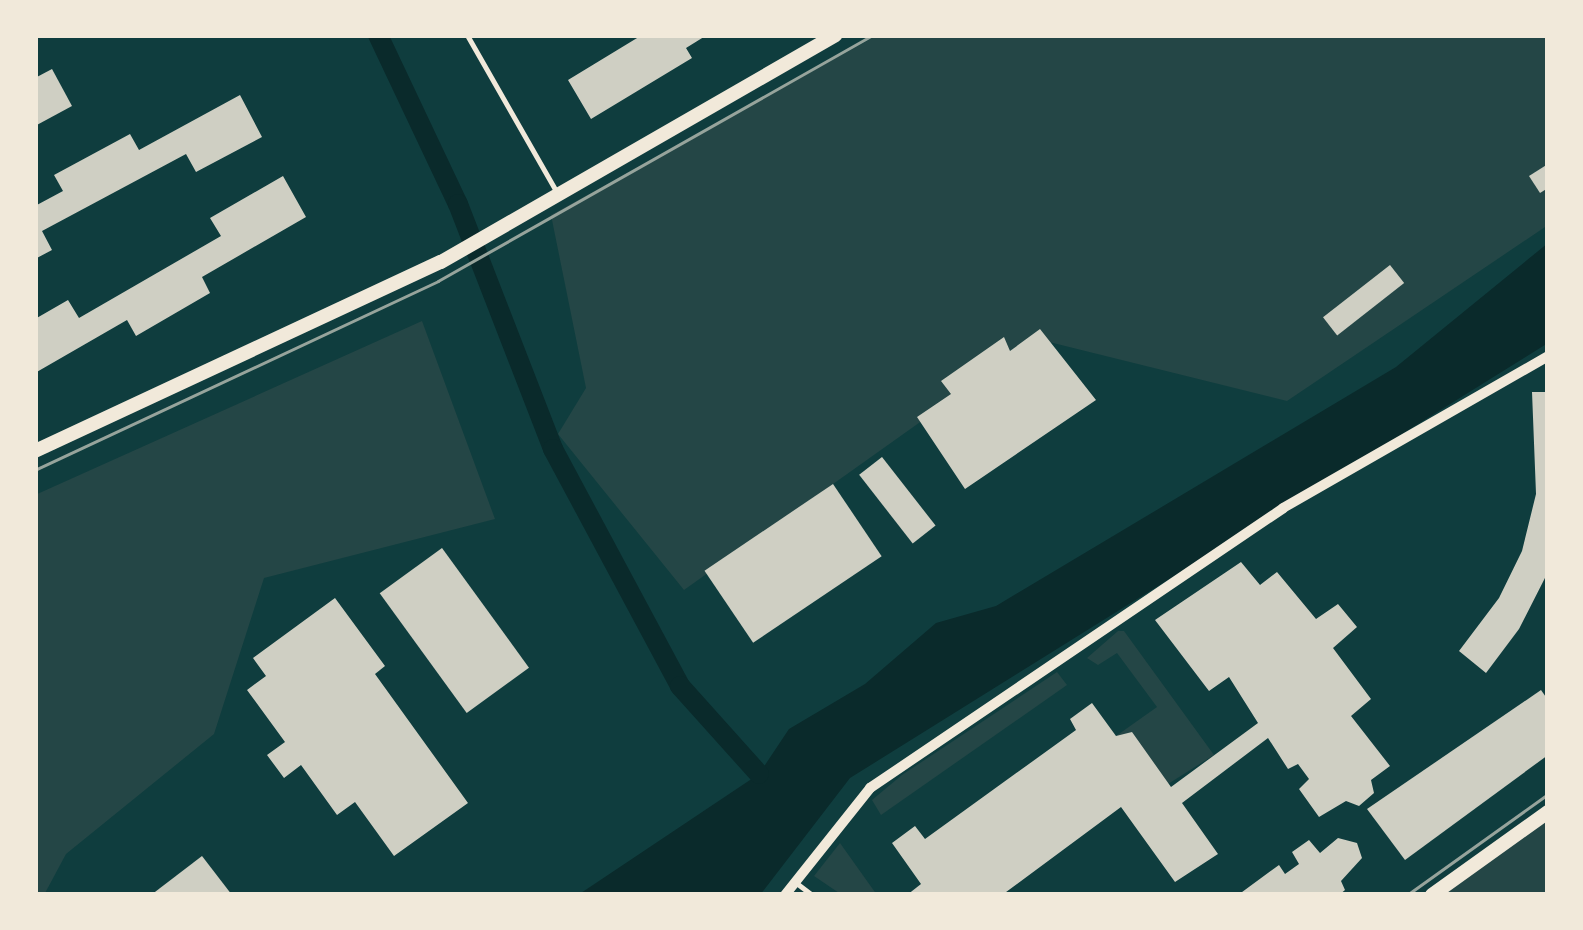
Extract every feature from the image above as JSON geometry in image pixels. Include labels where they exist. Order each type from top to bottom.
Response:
[{"type":"street","points":[[35,451],[441,262],[835,35]]},
{"type":"street","points":[[785,895],[870,788],[1283,508],[1548,356]]},
{"type":"street","points":[[1432,895],[1548,812]]},
{"type":"lane","points":[[467,35],[557,194]]},
{"type":"lane","points":[[795,882],[812,895]]},
{"type":"shaded area","points":[[878,35],[1548,35],[1548,225],[1287,401],[1037,339],[684,590],[558,434],[586,388],[551,215]]},
{"type":"shaded area","points":[[1548,243],[1548,343],[850,778],[760,895],[578,895],[759,774],[789,729],[865,684],[936,623],[996,606],[1396,367]]},
{"type":"shaded area","points":[[422,321],[495,519],[264,578],[214,734],[66,854],[44,895],[35,895],[35,495]]},
{"type":"shaded area","points":[[1118,631],[1124,631],[1214,755],[1168,784],[1116,736],[1157,707],[1117,653],[1098,665],[1087,658]]},
{"type":"shaded area","points":[[1057,672],[1067,685],[881,815],[872,800],[902,775]]},
{"type":"shaded area","points":[[1548,812],[1548,895],[1432,895]]},
{"type":"shaded area","points":[[840,843],[877,895],[842,895],[814,876]]},
{"type":"building","points":[[642,35],[707,35],[686,48],[692,58],[591,119],[568,80]]},
{"type":"building","points":[[52,69],[72,106],[35,126],[35,78]]},
{"type":"building","points":[[240,95],[262,137],[196,172],[186,154],[42,231],[52,250],[35,259],[35,206],[63,191],[54,175],[130,134],[139,150]]},
{"type":"building","points":[[1548,164],[1548,188],[1540,193],[1529,176]]},
{"type":"building","points":[[283,176],[306,217],[202,277],[210,293],[136,336],[127,320],[35,373],[35,319],[68,300],[79,318],[221,236],[210,218]]},
{"type":"building","points":[[1390,265],[1404,283],[1337,335],[1323,317]]},
{"type":"building","points":[[1040,329],[1096,400],[965,489],[917,417],[951,394],[941,381],[1004,337],[1010,351]]},
{"type":"building","points":[[1532,392],[1548,392],[1548,572],[1519,629],[1486,673],[1459,651],[1499,598],[1522,551],[1536,494]]},
{"type":"building","points":[[882,457],[936,526],[913,543],[859,475]]},
{"type":"building","points":[[833,484],[882,556],[753,643],[704,571]]},
{"type":"building","points":[[442,548],[529,668],[467,713],[380,593]]},
{"type":"building","points":[[1241,562],[1260,585],[1277,572],[1316,619],[1338,604],[1357,627],[1333,648],[1371,699],[1351,716],[1390,766],[1371,780],[1374,793],[1359,806],[1346,801],[1319,817],[1299,789],[1309,779],[1298,764],[1288,769],[1268,738],[1182,803],[1218,854],[1175,882],[1121,807],[1002,895],[907,895],[921,884],[892,843],[915,826],[925,839],[1076,730],[1070,719],[1092,703],[1116,736],[1132,732],[1171,787],[1258,723],[1229,677],[1209,691],[1155,620]]},
{"type":"building","points":[[335,598],[385,666],[375,674],[468,803],[394,856],[355,802],[337,815],[301,765],[284,778],[267,755],[285,742],[247,690],[266,676],[253,658]]},
{"type":"building","points":[[1541,690],[1548,700],[1548,755],[1405,860],[1367,809]]},
{"type":"building","points":[[1338,838],[1357,843],[1362,858],[1341,881],[1345,890],[1339,895],[1238,895],[1279,865],[1285,874],[1299,864],[1292,852],[1309,840],[1320,853]]},
{"type":"building","points":[[202,856],[232,895],[151,895]]},
{"type":"waterway","points":[[378,35],[458,204],[553,449],[680,686],[759,774]]},
{"type":"tram line","points":[[35,470],[438,281],[873,35]]},
{"type":"tram line","points":[[1407,895],[1548,794]]}]
